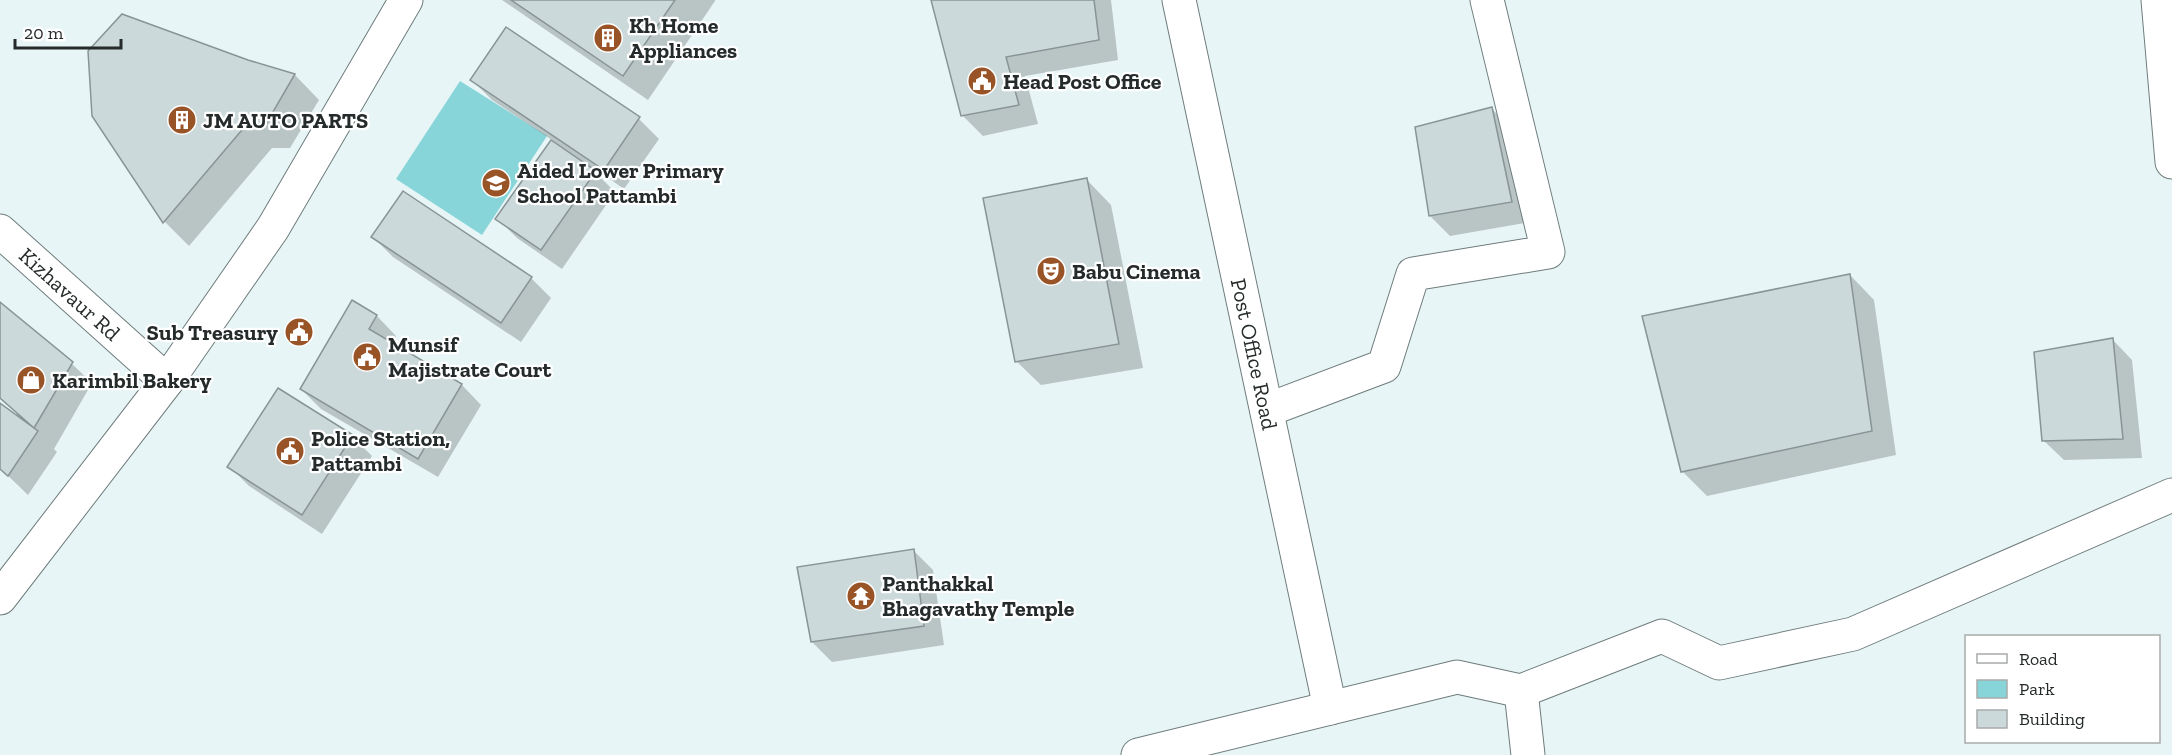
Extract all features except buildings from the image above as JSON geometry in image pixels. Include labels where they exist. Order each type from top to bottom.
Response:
[{"type":"street","points":[[0,598],[166,381],[273,228],[406,0]]},
{"type":"street","name":"Post Office Road","points":[[1179,0],[1330,708]]},
{"type":"street","points":[[1267,410],[1384,366],[1413,274],[1548,252],[1487,0]]},
{"type":"street","points":[[2158,0],[2172,162]]},
{"type":"street","name":"Kizhavaur Rd","points":[[0,231],[166,381]]},
{"type":"street","points":[[1156,753],[1457,677],[1521,691],[1662,636],[1719,663],[1853,634],[2172,495]]},
{"type":"street","points":[[1521,691],[1528,755]]},
{"type":"green space","points":[[460,81],[547,136],[482,235],[396,179]]},
{"type":"place","name":"Kh Home Appliances","points":[[608,38]]},
{"type":"place","name":"Head Post Office","points":[[982,81]]},
{"type":"place","name":"JM AUTO PARTS","points":[[182,120]]},
{"type":"place","name":"Aided Lower Primary School Pattambi","points":[[496,183]]},
{"type":"place","name":"Babu Cinema","points":[[1051,271]]},
{"type":"place","name":"Sub Treasury","points":[[299,332]]},
{"type":"place","name":"Munsif Majistrate Court","points":[[367,357]]},
{"type":"place","name":"Karimbil Bakery","points":[[31,380]]},
{"type":"place","name":"Police Station, Pattambi","points":[[290,451]]},
{"type":"place","name":"Panthakkal Bhagavathy Temple","points":[[861,596]]}]
